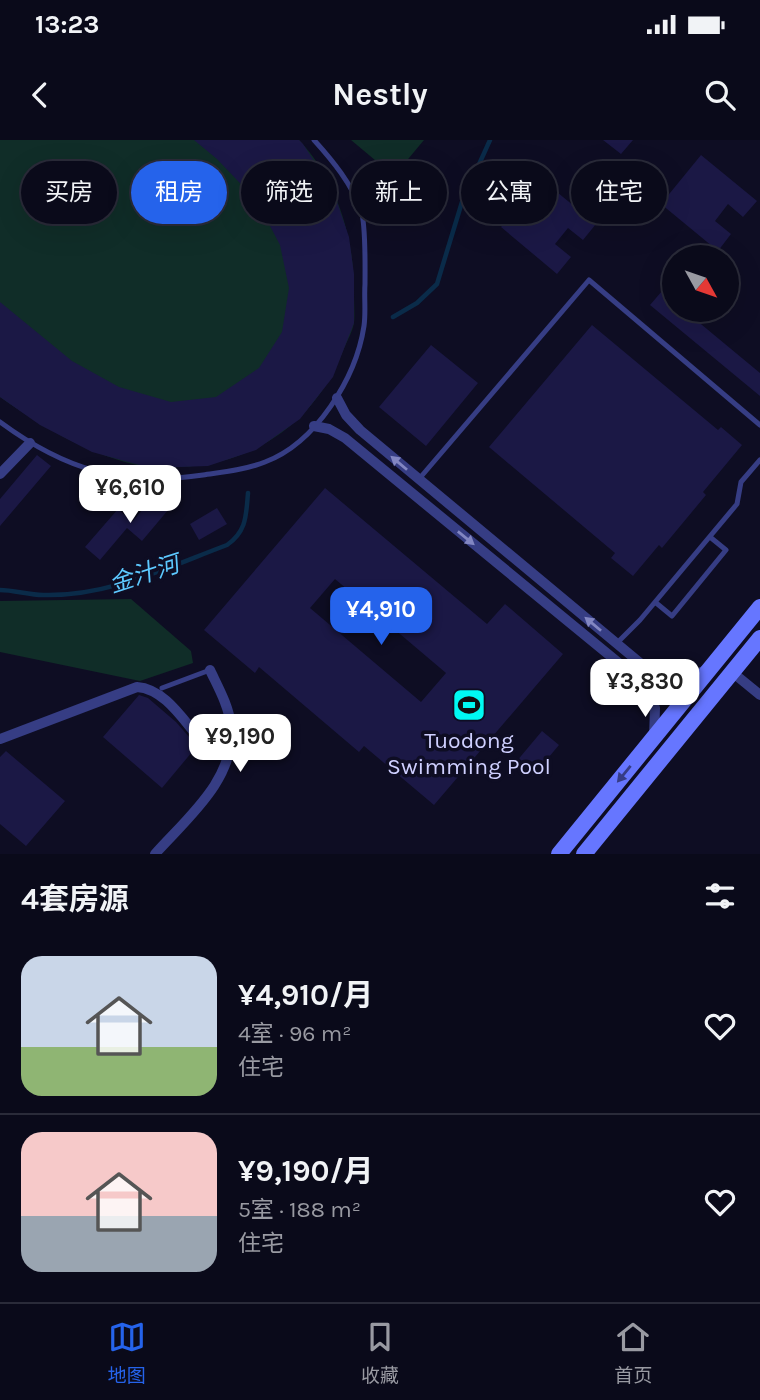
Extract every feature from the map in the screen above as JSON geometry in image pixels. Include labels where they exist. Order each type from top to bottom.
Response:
[{"type":"main road","points":[[559,854],[760,607]]},
{"type":"main road","points":[[584,854],[760,638]]},
{"type":"main road","points":[[728,647],[726,654],[737,666]]},
{"type":"street","points":[[337,398],[346,415],[360,430],[650,672],[660,676],[690,676],[714,664]]},
{"type":"street","points":[[314,426],[329,429],[345,438],[642,682],[655,708],[653,738]]},
{"type":"street","points":[[0,474],[30,443]]},
{"type":"street","points":[[737,666],[760,695]]},
{"type":"street","points":[[155,854],[212,790],[225,769],[230,751],[231,726],[227,708],[210,670]]},
{"type":"street","points":[[0,739],[137,687],[149,688],[162,695],[200,739]]},
{"type":"lane","points":[[0,422],[30,443],[75,466],[125,479],[179,479],[233,471],[266,462],[296,444],[337,398],[350,372],[364,326],[362,212],[348,181],[314,140]]},
{"type":"lane","points":[[419,479],[589,280],[760,425]]},
{"type":"lane","points":[[616,643],[655,602],[737,504],[741,482],[760,460]]},
{"type":"lane","points":[[655,602],[672,616],[726,550],[709,537]]},
{"type":"lane","points":[[162,688],[210,670]]},
{"type":"green space","points":[[0,140],[299,140],[313,156],[316,161],[241,161],[241,224],[337,224],[337,200],[347,233],[354,275],[353,327],[342,353],[315,400],[298,419],[278,435],[232,458],[179,467],[147,467],[88,449],[52,431],[0,397]]},
{"type":"green space","points":[[351,140],[424,140],[406,161],[376,161]]},
{"type":"green space","points":[[131,599],[191,651],[193,663],[140,681],[0,652],[0,601]]},
{"type":"building","points":[[194,140],[299,140],[314,161],[241,161],[241,184],[227,170],[227,161],[217,159]]},
{"type":"building","points":[[603,140],[633,140],[621,154]]},
{"type":"building","points":[[701,155],[757,201],[743,217],[728,204],[715,221],[731,234],[723,245],[711,245],[667,209],[667,197]]},
{"type":"building","points":[[557,192],[571,204],[571,224],[596,224],[583,240],[568,228],[555,244],[571,257],[557,274],[501,227],[504,224],[557,224]]},
{"type":"building","points":[[337,202],[349,237],[354,274],[354,323],[333,377],[300,419],[256,450],[208,466],[150,468],[92,452],[40,425],[0,397],[0,302],[72,361],[119,387],[171,402],[216,397],[259,368],[282,332],[289,288],[280,245],[269,224],[337,224]]},
{"type":"building","points":[[662,291],[662,315],[650,305]]},
{"type":"building","points":[[671,322],[698,322],[760,373],[760,396]]},
{"type":"building","points":[[592,325],[718,430],[721,427],[742,445],[703,492],[706,495],[662,548],[659,545],[633,576],[611,558],[615,553],[489,447]]},
{"type":"building","points":[[431,345],[478,383],[426,446],[379,407]]},
{"type":"building","points":[[37,455],[51,466],[0,526],[0,499]]},
{"type":"building","points":[[325,488],[487,624],[505,604],[563,654],[434,805],[364,746],[359,752],[259,667],[255,673],[204,630]],"holes":[[[335,579],[446,673],[421,702],[310,608]]]},
{"type":"building","points":[[159,490],[174,503],[142,541],[127,528],[100,560],[85,547],[118,509],[132,522]]},
{"type":"building","points":[[217,508],[227,524],[199,540],[190,524]]},
{"type":"building","points":[[139,695],[148,698],[176,722],[197,746],[162,788],[103,737]]},
{"type":"building","points":[[542,731],[559,745],[533,776],[516,762]]},
{"type":"building","points":[[6,751],[65,801],[26,846],[0,824],[0,757]]},
{"type":"waterway","name":"金汁河","points":[[393,317],[417,303],[437,284],[462,202],[490,140]]},
{"type":"waterway","name":"金汁河","points":[[0,590],[43,595],[91,591],[137,579],[227,545],[242,528],[248,493]]},
{"type":"place","name":"Tuodong Swimming Pool","points":[[469,705]]}]
